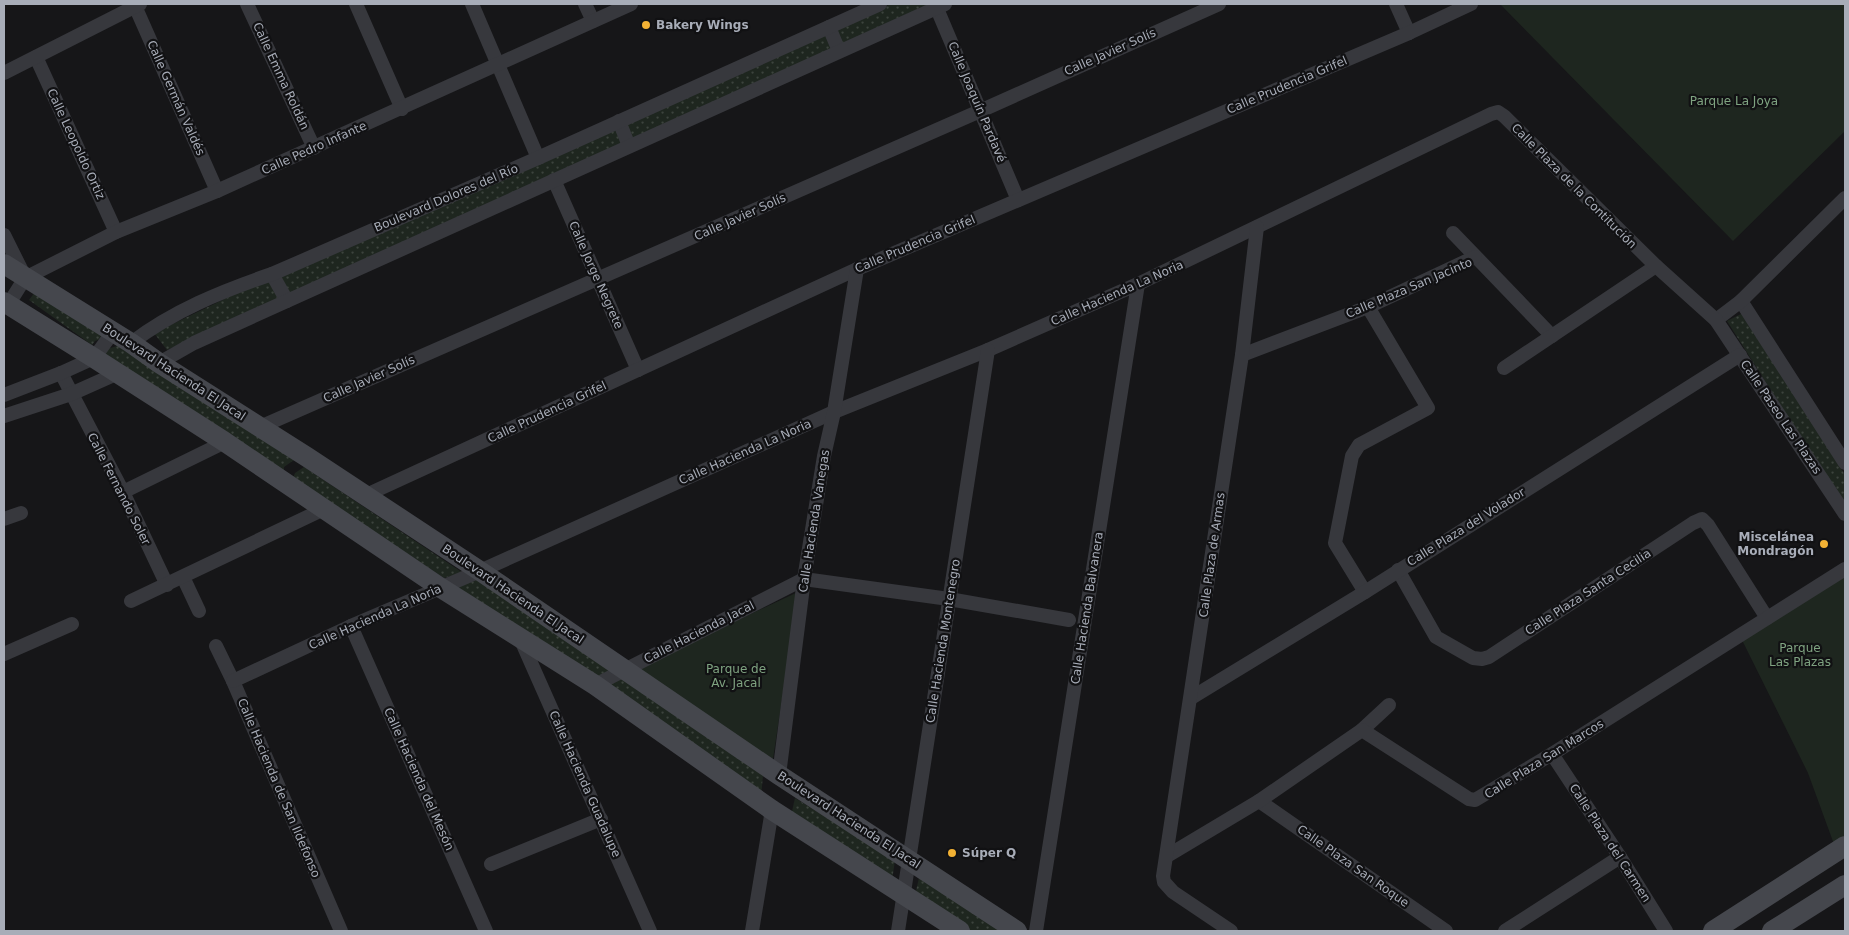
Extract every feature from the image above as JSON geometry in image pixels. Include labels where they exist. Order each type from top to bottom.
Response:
[{"type":"main road","name":"Boulevard Hacienda El Jacal","points":[[4,264],[307,457],[480,571],[779,775],[1017,931]]},
{"type":"main road","points":[[6,304],[225,442],[440,588],[595,685],[772,810],[960,931]]},
{"type":"main road","points":[[286,483],[307,457]]},
{"type":"main road","points":[[1713,931],[1845,846]]},
{"type":"main road","points":[[1772,931],[1845,885]]},
{"type":"street","name":"Calle Emma Roldán","points":[[247,4],[314,148]]},
{"type":"street","points":[[356,4],[402,109]]},
{"type":"street","points":[[472,4],[538,158]]},
{"type":"street","points":[[585,4],[592,21]]},
{"type":"street","name":"Calle Pedro Infante","points":[[25,278],[116,232],[314,148],[402,109],[497,63],[631,4]]},
{"type":"street","name":"Boulevard Dolores del Río","points":[[130,343],[150,328],[230,288],[272,274],[538,158],[880,4]]},
{"type":"street","name":"Calle Javier Solís","points":[[260,427],[1219,4]]},
{"type":"street","points":[[1396,4],[1409,33]]},
{"type":"street","name":"Calle Prudencia Grifel","points":[[364,496],[857,269],[1409,33],[1471,4]]},
{"type":"street","points":[[4,73],[137,5]]},
{"type":"street","name":"Calle Germán Valdés","points":[[137,5],[217,190]]},
{"type":"street","points":[[159,363],[194,343],[939,5]]},
{"type":"street","name":"Calle Joaquín Pardavé","points":[[939,5],[980,111],[1018,200]]},
{"type":"street","points":[[828,27],[839,51]]},
{"type":"street","name":"Calle Leopoldo Ortiz","points":[[36,57],[116,232]]},
{"type":"street","name":"Calle Plaza de la Contitución","points":[[1257,226],[1498,112],[1656,266],[1716,320]]},
{"type":"street","points":[[620,121],[629,146]]},
{"type":"street","name":"Calle Jorge Negrete","points":[[554,180],[638,370]]},
{"type":"street","points":[[1716,320],[1741,301],[1845,198]]},
{"type":"street","name":"Calle Hacienda La Noria","points":[[233,681],[351,626],[480,571],[834,412],[988,350],[1138,284],[1257,226]]},
{"type":"street","name":"Calle Plaza de Armas","points":[[1231,931],[1173,892],[1164,882],[1242,355],[1257,226]]},
{"type":"street","points":[[1453,234],[1475,257]]},
{"type":"street","points":[[4,235],[25,278],[6,304]]},
{"type":"street","name":"Calle Plaza San Jacinto","points":[[1242,355],[1368,307],[1475,257],[1552,336]]},
{"type":"street","points":[[1504,368],[1656,266]]},
{"type":"street","name":"Calle Hacienda Vanegas","points":[[779,775],[804,579],[857,269]]},
{"type":"street","points":[[272,274],[287,301]]},
{"type":"street","name":"Calle Hacienda Balvanera","points":[[1036,931],[1138,284]]},
{"type":"street","points":[[1741,301],[1845,463]]},
{"type":"street","points":[[1365,592],[1335,542],[1352,456],[1359,445],[1428,408],[1368,307]]},
{"type":"street","name":"Calle Paseo Las Plazas","points":[[1716,320],[1845,514]]},
{"type":"street","points":[[4,395],[94,358],[113,332]]},
{"type":"street","name":"Calle Hacienda Montenegro","points":[[898,931],[988,350]]},
{"type":"street","name":"Calle Plaza del Volador","points":[[1191,698],[1365,592],[1740,355]]},
{"type":"street","name":"Calle Fernando Soler","points":[[61,373],[70,394],[123,492],[167,584]]},
{"type":"street","points":[[4,416],[70,394],[118,373]]},
{"type":"street","points":[[123,492],[225,442]]},
{"type":"street","points":[[131,601],[324,509]]},
{"type":"street","points":[[4,520],[21,513]]},
{"type":"street","name":"Calle Plaza Santa Cecilia","points":[[1398,570],[1436,637],[1473,658],[1482,659],[1489,657],[1693,523],[1702,519],[1708,524],[1767,618]]},
{"type":"street","name":"Calle Plaza San Marcos","points":[[1362,730],[1469,800],[1476,800],[1845,569]]},
{"type":"street","points":[[183,577],[199,611]]},
{"type":"street","points":[[804,579],[1069,620]]},
{"type":"street","name":"Calle Hacienda Jacal","points":[[595,685],[804,579]]},
{"type":"street","points":[[4,654],[72,624]]},
{"type":"street","name":"Calle Hacienda del Mesón","points":[[351,626],[486,931]]},
{"type":"street","name":"Calle Hacienda Guadalupe","points":[[520,638],[650,931]]},
{"type":"street","name":"Calle Hacienda de San Ildefonso","points":[[216,646],[233,681],[341,931]]},
{"type":"street","points":[[1167,856],[1259,801],[1362,730],[1389,705]]},
{"type":"street","name":"Calle Plaza del Carmen","points":[[1552,754],[1666,931]]},
{"type":"street","name":"Calle Plaza San Roque","points":[[1259,801],[1446,931]]},
{"type":"street","points":[[752,931],[772,810]]},
{"type":"street","points":[[491,864],[601,819]]},
{"type":"street","points":[[1505,931],[1620,857]]},
{"type":"green space","points":[[891,4],[929,4],[552,177],[167,350],[154,333],[237,293]]},
{"type":"green space","name":"Parque La Joya","points":[[1500,4],[1845,4],[1845,131],[1733,241]]},
{"type":"green space","points":[[35,292],[107,337],[95,341],[92,345],[29,300]]},
{"type":"green space","points":[[1745,312],[1845,475],[1845,507],[1727,321]]},
{"type":"green space","points":[[120,345],[294,460],[284,467],[284,472],[104,354],[104,350]]},
{"type":"green space","points":[[304,467],[463,573],[444,578],[293,478],[295,473]]},
{"type":"green space","name":"Parque Las Plazas","points":[[1845,571],[1845,840],[1835,847],[1808,773],[1741,638]]},
{"type":"green space","points":[[474,575],[763,775],[761,797],[444,587]]},
{"type":"green space","name":"Parque de Av. Jacal","points":[[798,592],[773,759],[633,669]]},
{"type":"green space","points":[[795,798],[895,860],[892,881],[791,816]]},
{"type":"green space","points":[[919,878],[1001,931],[969,931],[915,895]]},
{"type":"place","name":"Bakery Wings","points":[[646,25]]},
{"type":"place","name":"Miscelánea Mondragón","points":[[1824,544]]},
{"type":"place","name":"Súper Q","points":[[952,853]]}]
